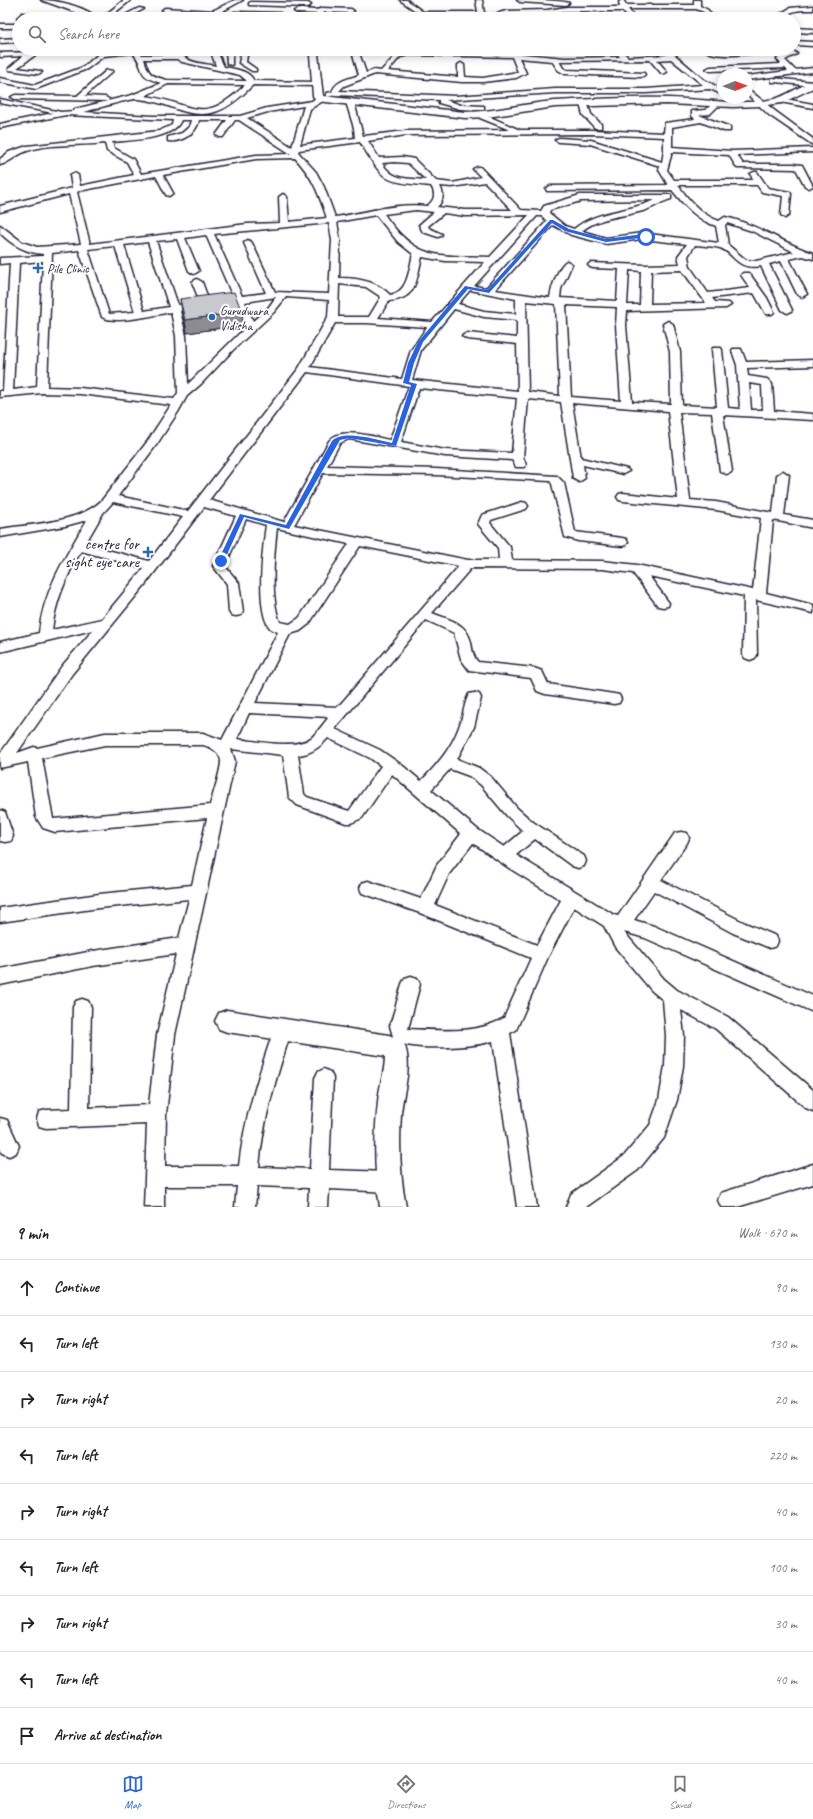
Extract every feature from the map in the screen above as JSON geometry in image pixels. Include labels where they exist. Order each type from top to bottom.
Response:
[{"type":"main road","points":[[49,0],[79,12]]},
{"type":"main road","points":[[314,56],[319,83],[317,99],[445,114],[482,112],[540,105],[665,101],[717,103]]},
{"type":"main road","points":[[753,102],[762,103],[783,100],[789,98],[797,89],[813,84]]},
{"type":"main road","points":[[227,1020],[389,1046],[395,1049],[398,1058],[390,1099],[387,1147],[393,1207]]},
{"type":"street","points":[[215,12],[240,0]]},
{"type":"street","points":[[403,0],[422,12]]},
{"type":"street","points":[[479,0],[486,12]]},
{"type":"street","points":[[520,0],[568,3],[573,9]]},
{"type":"street","points":[[621,0],[627,12]]},
{"type":"street","points":[[119,1],[127,1]]},
{"type":"street","points":[[112,12],[127,1]]},
{"type":"street","points":[[251,4],[281,12],[351,11],[348,2]]},
{"type":"street","points":[[533,12],[697,3],[707,12]]},
{"type":"street","points":[[281,12],[308,5]]},
{"type":"street","points":[[504,12],[509,5]]},
{"type":"street","points":[[788,12],[792,10],[813,8]]},
{"type":"street","points":[[135,12],[141,9]]},
{"type":"street","points":[[165,10],[200,12]]},
{"type":"street","points":[[0,26],[12,26]]},
{"type":"street","points":[[801,30],[813,31]]},
{"type":"street","points":[[0,41],[12,40]]},
{"type":"street","points":[[801,43],[813,44]]},
{"type":"street","points":[[0,55],[12,53]]},
{"type":"street","points":[[28,56],[11,69],[38,72]]},
{"type":"street","points":[[0,80],[36,87],[85,68],[100,56]]},
{"type":"street","points":[[216,56],[221,69]]},
{"type":"street","points":[[229,56],[230,64]]},
{"type":"street","points":[[244,56],[242,63],[254,70]]},
{"type":"street","points":[[358,56],[363,76]]},
{"type":"street","points":[[384,72],[398,56]]},
{"type":"street","points":[[516,56],[522,73],[519,85]]},
{"type":"street","points":[[531,56],[554,59],[628,59],[673,57],[703,83],[714,84],[717,87]]},
{"type":"street","points":[[624,56],[628,59]]},
{"type":"street","points":[[709,56],[722,68]]},
{"type":"street","points":[[788,56],[780,59],[785,66],[793,72]]},
{"type":"street","points":[[250,83],[247,76],[184,61],[179,57],[140,57],[145,73],[152,78],[167,82],[250,83],[319,83]]},
{"type":"street","points":[[652,58],[663,72]]},
{"type":"street","points":[[554,59],[560,69],[565,72],[641,75]]},
{"type":"street","points":[[710,69],[718,64],[785,66]]},
{"type":"street","points":[[461,65],[471,86]]},
{"type":"street","points":[[753,78],[813,70]]},
{"type":"street","points":[[79,98],[108,71]]},
{"type":"street","points":[[336,93],[339,85],[374,72],[384,72],[433,89],[454,106],[482,112],[520,132]]},
{"type":"street","points":[[600,74],[602,79],[609,82],[650,85]]},
{"type":"street","points":[[753,78],[813,84]]},
{"type":"street","points":[[433,89],[471,86],[483,80],[519,85]]},
{"type":"street","points":[[0,126],[121,100],[148,92],[167,82]]},
{"type":"street","points":[[333,82],[348,82]]},
{"type":"street","points":[[0,100],[66,113],[178,118],[195,116],[217,110],[236,98],[250,83]]},
{"type":"street","points":[[136,96],[161,100],[195,116],[236,118],[317,99],[336,93],[519,85],[646,91],[714,84]]},
{"type":"street","points":[[0,96],[27,86]]},
{"type":"street","points":[[753,95],[797,132],[813,143]]},
{"type":"street","points":[[0,96],[121,100]]},
{"type":"street","points":[[295,152],[307,108],[317,99]]},
{"type":"street","points":[[783,100],[813,106]]},
{"type":"street","points":[[350,102],[360,138],[389,177],[408,182],[456,185],[486,179]]},
{"type":"street","points":[[717,103],[707,112],[695,113],[696,116],[702,120],[726,129]]},
{"type":"street","points":[[584,104],[587,115],[598,126]]},
{"type":"street","points":[[171,138],[192,130],[195,127],[195,116]]},
{"type":"street","points":[[0,163],[12,154],[27,148],[62,143],[108,141],[126,142],[158,134],[171,130],[175,126],[178,118]]},
{"type":"street","points":[[220,135],[236,118]]},
{"type":"street","points":[[2,761],[67,670],[152,566],[304,369],[332,320],[336,281],[336,240],[332,220],[320,187],[312,172],[295,152],[251,124],[236,118]]},
{"type":"street","points":[[684,118],[670,124],[667,127],[670,149],[663,170],[674,187],[710,220],[720,224]]},
{"type":"street","points":[[670,124],[702,120]]},
{"type":"street","points":[[797,132],[808,130]]},
{"type":"street","points":[[0,209],[74,190],[158,173],[236,159],[295,152],[360,138],[406,133],[591,132],[668,135]]},
{"type":"street","points":[[158,134],[186,144]]},
{"type":"street","points":[[476,138],[532,138],[591,142],[665,165]]},
{"type":"street","points":[[108,141],[110,148],[130,160],[139,177]]},
{"type":"street","points":[[670,149],[732,153],[813,150]]},
{"type":"street","points":[[732,153],[738,165],[796,166],[800,169],[809,186]]},
{"type":"street","points":[[376,161],[410,161],[435,184],[439,194],[438,201],[430,208]]},
{"type":"street","points":[[748,166],[765,190],[787,194],[784,215]]},
{"type":"street","points":[[477,169],[519,212]]},
{"type":"street","points":[[158,173],[169,193]]},
{"type":"street","points":[[74,174],[74,190],[85,247],[105,315],[113,317],[140,314],[278,294],[335,297]]},
{"type":"street","points":[[550,189],[674,187],[759,182]]},
{"type":"street","points":[[574,232],[584,224],[607,216],[642,208],[668,197],[674,187]]},
{"type":"street","points":[[283,197],[285,225]]},
{"type":"street","points":[[394,445],[410,383],[416,350],[434,325],[467,287],[539,213],[547,208],[580,198],[668,197]]},
{"type":"street","points":[[0,261],[15,260],[85,247],[247,227],[332,220],[407,207],[430,208],[465,213],[539,213],[562,228],[606,241],[642,236],[724,246],[743,262],[756,264],[803,253]]},
{"type":"street","points":[[438,234],[426,230],[423,225],[442,210]]},
{"type":"street","points":[[378,211],[390,229],[418,253],[436,257],[493,260]]},
{"type":"street","points":[[720,224],[725,220],[730,220],[755,229],[803,253],[813,256]]},
{"type":"street","points":[[488,292],[552,221]]},
{"type":"street","points":[[720,224],[724,246]]},
{"type":"street","points":[[0,228],[21,245],[48,254]]},
{"type":"street","points":[[209,232],[251,327]]},
{"type":"street","points":[[180,236],[194,271]]},
{"type":"street","points":[[151,239],[179,324],[181,336],[183,393]]},
{"type":"street","points":[[119,243],[140,314]]},
{"type":"street","points":[[248,243],[278,294]]},
{"type":"street","points":[[692,243],[683,256],[685,267],[712,305]]},
{"type":"street","points":[[385,298],[399,297],[408,290],[418,253]]},
{"type":"street","points":[[42,390],[48,254]]},
{"type":"street","points":[[784,258],[802,294]]},
{"type":"street","points":[[15,260],[4,394],[42,390],[80,391],[178,403]]},
{"type":"street","points":[[764,262],[787,310]]},
{"type":"street","points":[[567,264],[556,289],[566,400],[579,478]]},
{"type":"street","points":[[593,265],[624,268],[685,267]]},
{"type":"street","points":[[624,268],[621,306],[627,405]]},
{"type":"street","points":[[645,307],[646,268]]},
{"type":"street","points":[[746,275],[769,312]]},
{"type":"street","points":[[336,281],[364,283],[382,292],[386,296],[385,298]]},
{"type":"street","points":[[197,282],[205,304]]},
{"type":"street","points":[[467,287],[521,297],[584,304],[645,307],[726,305]]},
{"type":"street","points":[[705,296],[756,290]]},
{"type":"street","points":[[45,636],[46,615],[65,571],[98,511],[110,498],[150,444],[178,403],[183,393],[197,382],[251,327],[271,310],[278,294]]},
{"type":"street","points":[[521,297],[523,396],[517,457],[523,476]]},
{"type":"street","points":[[372,320],[385,298]]},
{"type":"street","points":[[451,305],[484,314],[522,317]]},
{"type":"street","points":[[332,320],[372,320],[434,325]]},
{"type":"street","points":[[668,324],[675,352],[675,408],[684,502]]},
{"type":"street","points":[[467,336],[522,341]]},
{"type":"street","points":[[717,350],[720,411],[726,471]]},
{"type":"street","points":[[737,351],[742,365],[746,413]]},
{"type":"street","points":[[742,365],[813,364]]},
{"type":"street","points":[[304,369],[523,396],[627,405],[813,417]]},
{"type":"street","points":[[743,379],[763,381],[767,384],[769,414]]},
{"type":"street","points":[[287,527],[338,438],[349,436],[445,453],[517,457]]},
{"type":"street","points":[[576,460],[623,472]]},
{"type":"street","points":[[320,469],[547,477],[556,480],[569,534],[572,536],[622,542]]},
{"type":"street","points":[[750,655],[755,594],[772,516],[783,475]]},
{"type":"street","points":[[623,497],[684,502],[813,524]]},
{"type":"street","points":[[110,498],[191,515]]},
{"type":"street","points":[[202,502],[287,527],[468,564],[570,564],[602,565],[637,569],[813,608]]},
{"type":"street","points":[[506,565],[504,548],[484,524],[484,520],[522,506]]},
{"type":"street","points":[[0,533],[65,522],[84,517],[98,511]]},
{"type":"street","points":[[236,612],[233,583],[220,566],[242,515]]},
{"type":"street","points":[[272,523],[268,557],[268,594],[274,624],[279,628],[286,629],[299,626],[304,621],[356,542]]},
{"type":"street","points":[[79,546],[152,566]]},
{"type":"street","points":[[2,761],[105,739],[203,739],[226,746],[290,750],[304,749],[316,742],[327,731],[341,712],[468,564]]},
{"type":"street","points":[[637,569],[663,603]]},
{"type":"street","points":[[424,614],[459,630],[462,635],[469,663],[474,667],[534,673],[538,675],[542,687],[545,689],[614,699]]},
{"type":"street","points":[[0,647],[107,622]]},
{"type":"street","points":[[154,1207],[157,1114],[166,1035],[228,761],[226,746],[286,629]]},
{"type":"street","points":[[421,790],[448,762],[459,746],[469,722],[474,698]]},
{"type":"street","points":[[245,708],[341,712]]},
{"type":"street","points":[[327,731],[375,754],[421,790],[471,833],[571,897],[616,923],[648,931],[813,1004]]},
{"type":"street","points":[[290,750],[297,797],[302,801],[346,817],[351,817],[357,814],[390,765]]},
{"type":"street","points":[[34,753],[44,817],[48,824],[55,826],[217,811]]},
{"type":"street","points":[[448,762],[474,772],[486,781],[512,812],[534,830],[578,861]]},
{"type":"street","points":[[0,816],[5,836]]},
{"type":"street","points":[[505,856],[534,830]]},
{"type":"street","points":[[425,908],[443,870],[471,833]]},
{"type":"street","points":[[616,923],[651,882],[681,838]]},
{"type":"street","points":[[651,882],[739,928],[770,942]]},
{"type":"street","points":[[368,888],[425,908],[541,954]]},
{"type":"street","points":[[0,915],[66,904],[133,896],[199,891]]},
{"type":"street","points":[[411,984],[399,1026],[400,1034],[404,1037],[446,1039],[501,1031],[510,1024],[541,954],[571,897]]},
{"type":"street","points":[[616,923],[621,942],[643,968],[671,996],[722,1023],[813,1102]]},
{"type":"street","points":[[0,977],[71,961],[129,951],[186,945]]},
{"type":"street","points":[[576,1207],[578,1201],[631,1163],[657,1131],[668,1100],[674,1066],[675,1036],[671,996]]},
{"type":"street","points":[[80,1116],[82,1007]]},
{"type":"street","points":[[245,1207],[251,1147],[265,1083],[283,1029]]},
{"type":"street","points":[[501,1031],[528,1207]]},
{"type":"street","points":[[318,1207],[324,1078]]},
{"type":"street","points":[[46,1119],[80,1116],[157,1114]]},
{"type":"street","points":[[0,1128],[9,1146]]},
{"type":"street","points":[[728,1200],[813,1174]]},
{"type":"street","points":[[156,1176],[248,1176],[390,1182]]},
{"type":"building","points":[[234,292],[242,312],[185,320],[180,299]]},
{"type":"place","name":"Pile Clinic","points":[[38,268]]},
{"type":"place","name":"Gurudwara Vidisha","points":[[212,317]]},
{"type":"place","name":"centre for sight eye care","points":[[148,552]]},
{"type":"route","points":[[221,561],[242,515],[287,527],[338,438],[349,436],[394,445],[414,384],[406,383],[411,363],[421,342],[439,318],[467,287],[488,292],[552,221],[567,230],[606,241],[622,240],[636,236],[646,237]]}]
